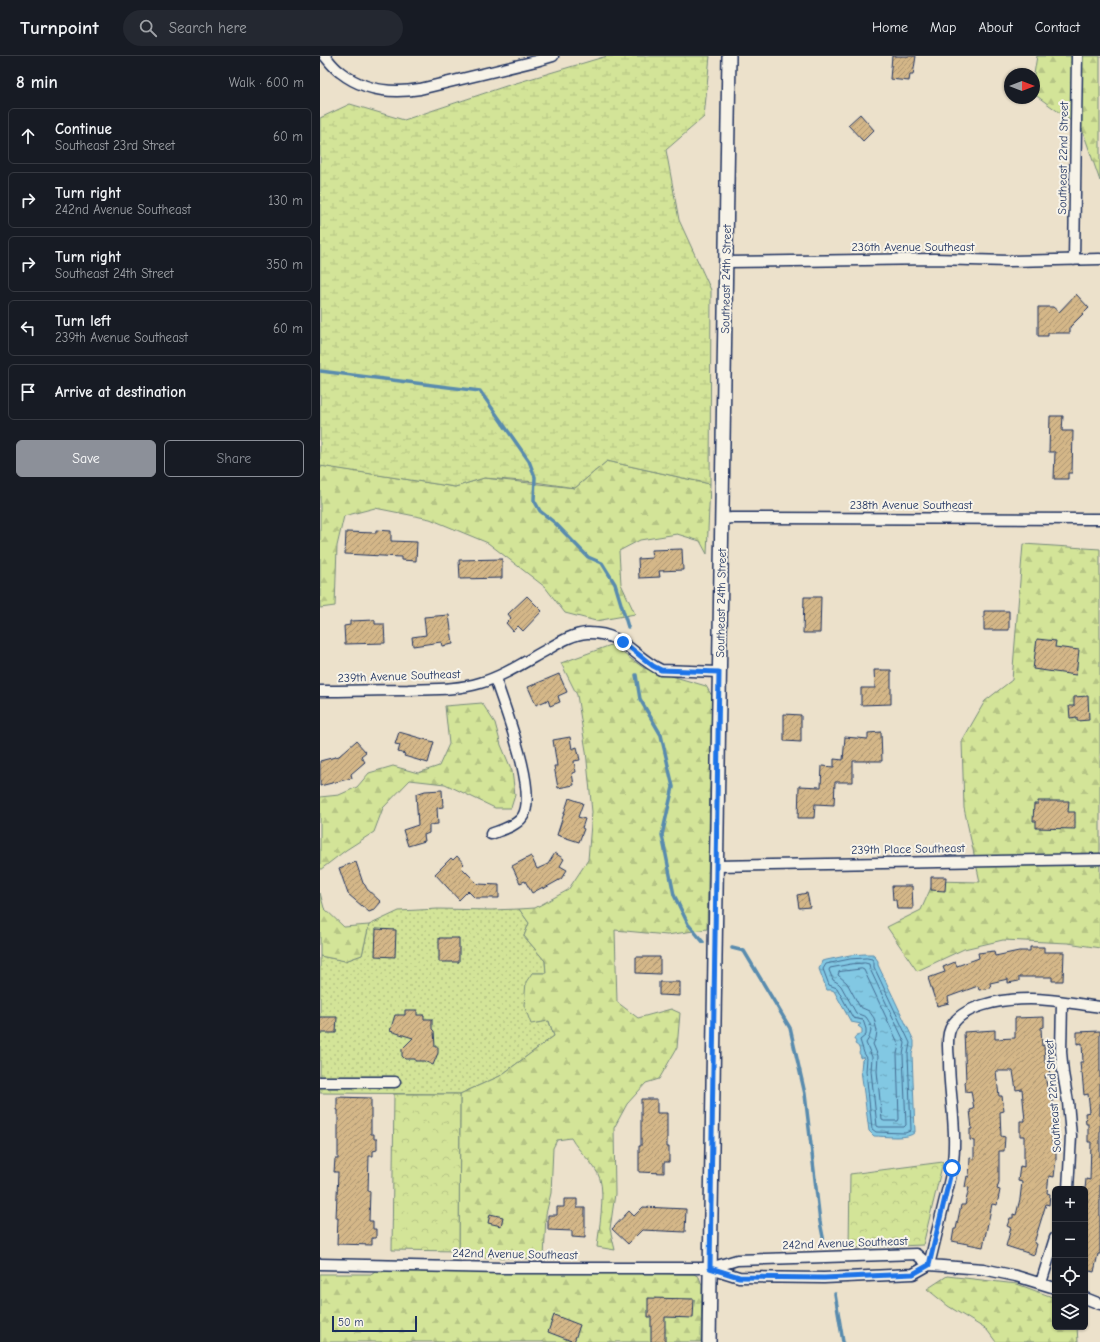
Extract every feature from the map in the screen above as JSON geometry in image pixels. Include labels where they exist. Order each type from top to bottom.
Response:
[{"type":"street","points":[[325,56],[339,72],[360,85],[384,91],[403,92],[553,56]]},
{"type":"street","name":"Southeast 24th Street","points":[[708,1342],[729,56]]},
{"type":"street","name":"Southeast 22nd Street","points":[[1074,260],[1077,56]]},
{"type":"street","name":"236th Avenue Southeast","points":[[726,262],[926,259],[1008,261],[1100,259]]},
{"type":"street","name":"238th Avenue Southeast","points":[[722,519],[1100,518]]},
{"type":"street","name":"239th Avenue Southeast","points":[[320,691],[456,688],[475,685],[495,678],[560,642],[587,633],[614,638],[661,670],[719,672]]},
{"type":"street","points":[[491,834],[520,820],[527,806],[528,796],[522,762],[495,678]]},
{"type":"street","name":"239th Place Southeast","points":[[716,866],[1100,859]]},
{"type":"street","points":[[1052,1287],[1041,1282],[983,1269],[929,1265],[949,1182],[954,1147],[949,1081],[949,1034],[952,1025],[961,1015],[975,1008],[1011,1000],[1031,999],[1100,1007]]},
{"type":"street","name":"Southeast 22nd Street","points":[[1062,1002],[1061,1052],[1071,1136],[1068,1186]]},
{"type":"street","points":[[320,1082],[395,1082]]},
{"type":"street","points":[[1041,1282],[1052,1247]]},
{"type":"street","name":"242nd Avenue Southeast","points":[[320,1264],[501,1268],[710,1268],[737,1260],[916,1254],[929,1265],[913,1274],[824,1278],[739,1277],[710,1268]]},
{"type":"street","points":[[1088,1299],[1100,1304]]},
{"type":"green space","points":[[607,56],[710,56],[704,117],[666,150],[679,220],[711,290],[710,484],[607,461],[575,488],[535,482],[484,478],[455,487],[320,466],[320,118],[350,104],[404,120],[506,86]]},
{"type":"green space","points":[[1037,56],[1100,56],[1100,181],[1082,129],[1040,98],[1040,68],[1035,68]]},
{"type":"green space","points":[[607,461],[710,484],[707,554],[700,541],[677,534],[640,540],[619,551],[621,584],[635,614],[596,621],[565,613],[545,587],[488,543],[430,519],[375,508],[344,516],[337,546],[335,606],[320,608],[320,470],[322,466],[455,487],[484,478],[575,488]]},
{"type":"green space","points":[[1023,544],[1100,549],[1100,948],[1068,943],[1003,940],[964,949],[917,971],[887,927],[921,910],[934,881],[980,882],[964,808],[962,741],[985,701],[1012,680]]},
{"type":"green space","points":[[611,645],[644,668],[706,686],[712,696],[707,929],[667,935],[615,930],[617,1002],[638,1018],[671,1009],[680,1013],[677,1048],[659,1079],[646,1083],[627,1104],[614,1128],[615,1194],[610,1229],[615,1250],[597,1247],[602,1203],[600,1179],[591,1163],[571,1138],[557,1140],[553,1148],[551,1193],[546,1214],[544,1259],[484,1257],[459,1251],[460,1094],[500,1076],[554,1036],[549,1021],[531,1024],[524,1005],[526,982],[532,973],[546,973],[545,961],[524,936],[529,923],[519,909],[535,908],[568,890],[588,860],[592,812],[586,751],[577,695],[561,663]]},
{"type":"green space","points":[[482,703],[495,723],[501,745],[512,771],[515,795],[511,808],[495,808],[445,784],[410,780],[383,808],[374,832],[346,850],[320,870],[320,797],[339,795],[357,787],[369,773],[393,766],[418,773],[439,766],[449,744],[445,706]]},
{"type":"green space","points":[[320,893],[324,908],[344,927],[369,925],[362,955],[345,961],[320,956]]},
{"type":"green space","points":[[438,909],[519,909],[529,923],[524,936],[545,961],[546,973],[532,973],[554,1036],[500,1076],[460,1094],[320,1093],[320,956],[345,961],[362,955],[369,925],[399,911]]},
{"type":"green space","points":[[394,1094],[460,1094],[459,1251],[392,1250]]},
{"type":"green space","points":[[943,1162],[923,1245],[849,1248],[850,1174]]},
{"type":"green space","points":[[378,1269],[694,1274],[699,1277],[702,1285],[701,1342],[320,1342],[320,1274],[371,1274]]},
{"type":"green space","points":[[947,1276],[1017,1284],[1052,1297],[1052,1330],[1077,1330],[1078,1342],[996,1342],[987,1330],[948,1306],[927,1289]]},
{"type":"water","points":[[873,954],[878,961],[878,965],[914,1041],[912,1054],[915,1132],[907,1136],[874,1136],[869,1131],[861,1070],[862,1060],[864,1058],[860,1058],[860,1052],[854,1039],[856,1036],[862,1034],[862,1029],[858,1026],[861,1024],[851,1022],[834,991],[827,990],[819,969],[822,961],[850,955]]},
{"type":"building","points":[[892,56],[916,56],[913,75],[910,75],[909,81],[890,79]]},
{"type":"building","points":[[860,114],[874,130],[863,141],[848,125]]},
{"type":"building","points":[[1076,294],[1089,308],[1070,327],[1070,333],[1048,333],[1048,336],[1038,336],[1038,307],[1053,307],[1059,312]]},
{"type":"building","points":[[1050,416],[1063,416],[1062,431],[1073,431],[1072,473],[1068,473],[1068,479],[1054,479],[1055,452],[1049,452]]},
{"type":"building","points":[[376,530],[391,531],[391,541],[417,542],[416,561],[401,560],[401,557],[345,554],[346,532],[376,533]]},
{"type":"building","points":[[682,549],[683,570],[659,571],[660,577],[639,578],[638,559],[652,558],[651,550]]},
{"type":"building","points":[[502,559],[502,578],[460,579],[459,560]]},
{"type":"building","points":[[527,596],[542,611],[523,631],[518,626],[513,631],[506,623],[511,618],[508,614]]},
{"type":"building","points":[[804,597],[821,597],[820,633],[803,633]]},
{"type":"building","points":[[984,611],[1009,611],[1009,630],[984,630]]},
{"type":"building","points":[[449,615],[453,644],[442,646],[441,642],[413,646],[412,637],[426,635],[424,617]]},
{"type":"building","points":[[375,620],[375,624],[384,624],[385,643],[345,644],[344,626],[350,625],[350,621]]},
{"type":"building","points":[[1037,639],[1056,641],[1055,647],[1079,650],[1076,675],[1033,669]]},
{"type":"building","points":[[874,670],[891,670],[891,704],[861,705],[861,688],[875,688]]},
{"type":"building","points":[[559,674],[567,692],[558,696],[560,702],[550,706],[548,700],[536,705],[528,687]]},
{"type":"building","points":[[1088,696],[1089,720],[1077,721],[1077,717],[1070,718],[1069,706],[1074,706],[1074,697]]},
{"type":"building","points":[[784,714],[801,715],[801,742],[784,741]]},
{"type":"building","points":[[399,732],[434,742],[428,763],[404,756],[405,754],[398,752],[400,745],[395,744]]},
{"type":"building","points":[[881,732],[882,761],[853,761],[853,782],[835,782],[834,805],[815,804],[814,818],[798,818],[799,786],[821,787],[822,766],[834,767],[834,759],[843,760],[845,737],[868,739],[868,733]]},
{"type":"building","points":[[570,737],[572,749],[577,747],[580,760],[574,761],[576,772],[572,773],[574,785],[558,788],[554,766],[557,766],[553,740]]},
{"type":"building","points":[[356,741],[366,752],[361,756],[365,762],[351,774],[352,778],[320,786],[320,761],[339,756]]},
{"type":"building","points":[[442,790],[443,807],[437,808],[438,824],[429,825],[429,833],[424,835],[425,841],[408,846],[403,830],[418,825],[416,794],[425,791]]},
{"type":"building","points":[[569,798],[583,803],[578,817],[585,819],[582,828],[584,829],[579,842],[557,835]]},
{"type":"building","points":[[1038,801],[1069,801],[1068,812],[1075,812],[1075,829],[1036,828],[1036,821],[1033,821],[1034,804],[1038,804]]},
{"type":"building","points":[[555,853],[564,859],[560,866],[567,870],[561,879],[532,893],[525,881],[520,883],[512,866],[531,856],[537,869],[548,864]]},
{"type":"building","points":[[457,856],[464,864],[461,867],[478,884],[499,885],[499,898],[475,898],[468,891],[459,900],[435,874],[451,858],[453,860]]},
{"type":"building","points":[[356,862],[363,883],[367,889],[381,902],[374,910],[369,912],[348,894],[339,868]]},
{"type":"building","points":[[931,877],[946,877],[945,891],[931,890]]},
{"type":"building","points":[[892,886],[912,886],[913,909],[897,909],[896,900],[893,900]]},
{"type":"building","points":[[807,893],[810,907],[799,908],[797,895]]},
{"type":"building","points":[[376,929],[396,930],[395,957],[375,956]]},
{"type":"building","points":[[439,938],[459,938],[459,962],[439,962]]},
{"type":"building","points":[[1030,947],[1044,947],[1044,952],[1064,952],[1063,981],[1052,981],[1052,977],[1019,977],[1019,981],[1008,983],[1008,979],[990,983],[991,988],[979,990],[978,986],[948,997],[949,1003],[937,1006],[928,978],[945,972],[943,967],[955,962],[957,966],[979,958],[978,953],[994,951],[995,956],[1019,951],[1030,951]]},
{"type":"building","points":[[636,957],[660,957],[660,974],[636,973]]},
{"type":"building","points":[[659,982],[680,982],[680,996],[659,995]]},
{"type":"building","points":[[405,1010],[417,1010],[417,1015],[424,1015],[424,1019],[432,1019],[435,1047],[438,1047],[438,1053],[433,1065],[424,1061],[415,1061],[415,1059],[405,1059],[402,1056],[402,1049],[413,1038],[390,1031],[395,1015],[405,1015]]},
{"type":"building","points":[[320,1017],[337,1017],[336,1033],[320,1033]]},
{"type":"building","points":[[1044,1017],[1044,1027],[1041,1028],[1042,1046],[1044,1045],[1045,1063],[1048,1063],[1050,1074],[1045,1075],[1048,1092],[1051,1092],[1055,1114],[1055,1125],[1052,1126],[1052,1143],[1056,1143],[1056,1160],[1054,1177],[1049,1176],[1047,1193],[1050,1194],[1049,1205],[1046,1204],[1034,1243],[1037,1244],[1034,1255],[1006,1246],[1011,1228],[1007,1226],[1010,1218],[1013,1218],[1013,1214],[1016,1215],[1020,1199],[1022,1182],[1018,1181],[1020,1166],[1024,1167],[1024,1136],[1020,1136],[1020,1121],[1025,1121],[1022,1089],[1016,1090],[1013,1071],[996,1071],[999,1096],[1002,1096],[1004,1111],[1000,1112],[1001,1136],[1005,1137],[1004,1151],[999,1151],[999,1182],[997,1189],[1000,1190],[997,1205],[992,1204],[983,1247],[952,1241],[961,1205],[965,1205],[969,1188],[965,1187],[967,1176],[969,1177],[970,1158],[974,1159],[974,1141],[970,1140],[970,1129],[972,1129],[970,1110],[974,1109],[971,1091],[966,1092],[964,1032],[995,1030],[995,1039],[1015,1038],[1015,1018]]},
{"type":"building","points":[[1100,1031],[1100,1254],[1098,1254],[1094,1272],[1088,1271],[1088,1186],[1085,1186],[1086,1179],[1090,1180],[1091,1142],[1088,1142],[1088,1124],[1086,1124],[1085,1113],[1090,1112],[1088,1094],[1084,1095],[1080,1062],[1083,1062],[1082,1043],[1077,1044],[1077,1032]]},
{"type":"building","points":[[337,1097],[371,1098],[371,1134],[374,1134],[374,1139],[377,1139],[377,1150],[373,1151],[373,1156],[369,1156],[369,1221],[373,1221],[373,1229],[376,1229],[376,1238],[372,1238],[372,1245],[337,1244],[338,1218],[336,1218],[338,1172],[334,1172],[335,1159],[338,1159]]},
{"type":"building","points":[[641,1099],[657,1099],[657,1113],[667,1113],[667,1147],[669,1147],[669,1162],[664,1162],[664,1173],[639,1172],[639,1146],[641,1146]]},
{"type":"building","points":[[564,1199],[577,1199],[577,1208],[585,1208],[585,1238],[572,1237],[572,1231],[548,1230],[548,1215],[557,1215],[557,1207],[564,1207]]},
{"type":"building","points":[[643,1207],[686,1209],[685,1232],[642,1230],[628,1244],[612,1229],[629,1211],[634,1216]]},
{"type":"building","points":[[490,1214],[503,1217],[501,1226],[488,1223]]},
{"type":"building","points":[[648,1298],[694,1299],[693,1318],[665,1317],[665,1342],[651,1342],[651,1317],[648,1317]]},
{"type":"building","points":[[554,1315],[580,1325],[574,1342],[548,1332]]},
{"type":"waterway","points":[[320,371],[480,391],[529,461],[535,477],[534,500],[540,511],[555,523],[588,557],[602,563],[615,584],[628,627]]},
{"type":"waterway","points":[[636,675],[640,699],[661,735],[673,787],[662,835],[674,895],[688,924],[703,942]]},
{"type":"waterway","points":[[732,948],[744,951],[790,1028],[805,1094],[820,1222],[825,1247]]},
{"type":"waterway","points":[[835,1294],[843,1342]]},
{"type":"route","points":[[623,642],[653,666],[661,670],[719,672],[710,1268],[739,1277],[824,1278],[913,1274],[929,1265],[952,1168]]}]
